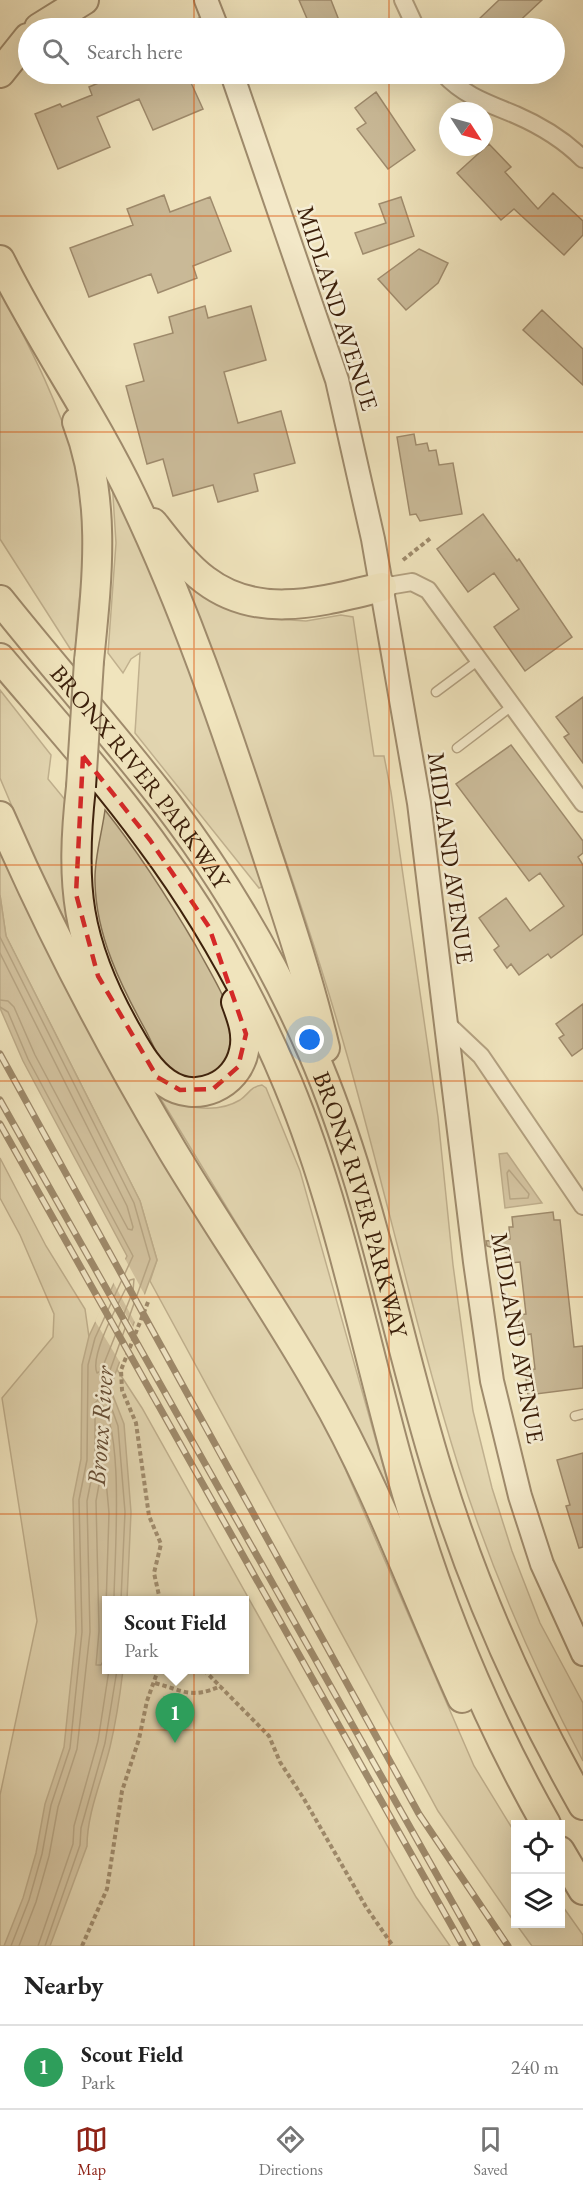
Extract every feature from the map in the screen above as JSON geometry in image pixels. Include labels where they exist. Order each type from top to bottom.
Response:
[{"type":"highway","points":[[55,18],[84,0]]},
{"type":"highway","points":[[0,74],[18,51]]},
{"type":"highway","points":[[0,260],[77,423],[93,477],[97,550],[75,864],[76,894],[84,935],[93,963],[116,1013],[152,1071],[171,1087],[196,1092],[213,1089],[227,1081],[242,1060],[246,1043],[241,1016],[209,927]]},
{"type":"highway","points":[[16,292],[81,401],[132,497],[192,642],[249,800],[311,990],[349,1149]]},
{"type":"highway","points":[[132,497],[191,568],[218,589],[241,599],[291,606],[382,586]]},
{"type":"highway","name":"BRONX RIVER PARKWAY","points":[[0,588],[8,610],[146,777],[213,868],[249,927],[299,1022],[349,1149],[450,1508],[504,1645],[554,1751],[583,1805]]},
{"type":"highway","name":"BRONX RIVER PARKWAY","points":[[0,658],[128,810],[170,867],[209,927],[261,1023],[298,1111],[331,1209],[399,1465],[431,1568],[485,1703],[544,1820]]},
{"type":"highway","points":[[0,816],[52,929],[109,1039],[172,1151],[312,1374],[344,1432],[464,1701],[492,1757],[534,1820]]},
{"type":"highway","points":[[565,1859],[573,1875]]},
{"type":"street","points":[[403,0],[411,18]]},
{"type":"street","name":"MIDLAND AVENUE","points":[[235,84],[337,380],[382,586],[419,803],[492,1381],[520,1496],[542,1564],[581,1646]]},
{"type":"street","points":[[457,84],[477,100],[519,116],[583,159]]},
{"type":"street","points":[[382,586],[412,582],[425,587],[583,803]]},
{"type":"street","points":[[446,1022],[481,1056],[583,1206]]},
{"type":"lane","points":[[436,692],[479,660]]},
{"type":"lane","points":[[456,748],[512,706]]},
{"type":"path","points":[[403,560],[432,537]]},
{"type":"path","points":[[148,1302],[121,1370],[122,1390],[136,1423],[149,1516],[161,1544],[154,1573],[159,1596]]},
{"type":"path","points":[[82,1946],[107,1889],[122,1791],[140,1739],[147,1701],[157,1674]]},
{"type":"path","points":[[208,1674],[269,1736],[280,1762],[310,1808],[366,1907],[393,1946]]},
{"type":"path","points":[[155,1683],[180,1692],[203,1694],[221,1686]]},
{"type":"highlighted area","points":[[83,756],[150,840],[209,927],[246,1034],[238,1067],[213,1089],[180,1090],[157,1077],[98,976],[76,894]]},
{"type":"shaded area","points":[[0,290],[32,353],[60,416],[85,497],[86,535],[76,648],[71,650],[0,539]]},
{"type":"shaded area","points":[[112,480],[157,583],[267,885],[259,888],[135,733],[140,653],[131,659],[123,673],[108,653],[116,543]]},
{"type":"shaded area","points":[[175,562],[222,603],[261,618],[306,621],[341,615],[353,617],[374,756],[384,756],[391,792],[438,1117],[453,1265],[473,1411],[492,1488],[512,1551],[540,1623],[583,1703],[583,1761],[547,1690],[499,1581],[459,1468],[429,1367],[349,1062],[311,935],[246,748]]},
{"type":"shaded area","points":[[0,690],[51,755],[48,779],[71,807],[75,940],[33,856],[0,778]]},
{"type":"shaded area","points":[[105,810],[175,911],[221,991],[229,1010],[234,1026],[234,1041],[230,1056],[222,1068],[207,1076],[192,1079],[182,1077],[167,1067],[158,1056],[112,960],[100,922],[95,882]]},
{"type":"shaded area","points":[[0,846],[263,1319],[327,1427],[474,1766],[511,1826],[511,1917],[438,1811],[150,1281],[157,1260],[140,1201],[6,936],[0,895]]},
{"type":"shaded area","points":[[262,1085],[266,1088],[300,1171],[406,1547],[372,1458],[345,1402],[156,1091],[174,1102],[196,1108],[208,1108],[230,1105],[255,1087]]},
{"type":"shaded area","points":[[0,1158],[46,1246],[85,1309],[89,1337],[115,1373],[116,1368],[142,1408],[247,1596],[102,1596],[102,1674],[249,1674],[249,1599],[416,1897],[450,1946],[0,1946],[0,1795],[37,1621],[2,1398],[53,1337],[54,1314],[20,1235],[0,1198]]},
{"type":"shaded area","points":[[565,1910],[583,1935],[583,1946],[532,1946],[519,1928],[565,1928]]},
{"type":"water","name":"Bronx River","points":[[0,895],[6,936],[140,1201],[157,1260],[110,1388],[124,1424],[131,1512],[127,1596],[102,1596],[102,1674],[122,1674],[119,1699],[110,1747],[92,1809],[87,1846],[50,1946],[4,1946],[23,1898],[36,1853],[45,1804],[64,1747],[76,1632],[73,1499],[81,1459],[82,1365],[89,1336],[127,1256],[23,1061],[0,1008]]},
{"type":"water","points":[[507,1153],[542,1203],[505,1208],[499,1154]]},
{"type":"pier","points":[[124,1257],[147,1299],[137,1326],[113,1282]]},
{"type":"pier","points":[[110,1288],[135,1330],[121,1364],[95,1321]]},
{"type":"building","points":[[299,0],[331,0],[338,18],[307,18]]},
{"type":"building","points":[[499,0],[542,0],[523,18],[480,18]]},
{"type":"building","points":[[96,84],[192,84],[203,109],[153,130],[139,99],[97,117],[110,147],[58,169],[35,114],[60,104],[62,107],[92,95],[89,87]]},
{"type":"building","points":[[376,92],[415,150],[388,169],[357,129],[366,123],[355,108]]},
{"type":"building","points":[[493,148],[511,167],[505,172],[538,209],[553,193],[583,221],[583,235],[564,255],[514,209],[501,220],[457,173],[476,156],[493,156]]},
{"type":"building","points":[[164,195],[170,212],[210,197],[231,251],[193,266],[197,278],[158,293],[151,274],[89,297],[70,248],[133,225],[127,209]]},
{"type":"building","points":[[401,197],[414,236],[363,254],[355,233],[386,223],[379,204]]},
{"type":"building","points":[[419,249],[448,263],[438,283],[406,310],[378,279]]},
{"type":"building","points":[[205,306],[208,318],[251,306],[266,360],[224,372],[238,423],[281,411],[295,463],[254,474],[258,491],[218,502],[213,485],[173,496],[163,459],[147,464],[126,386],[144,381],[134,344],[173,333],[169,317]]},
{"type":"building","points":[[542,310],[583,349],[583,385],[523,330]]},
{"type":"building","points":[[414,434],[416,445],[427,443],[429,451],[436,450],[439,465],[453,463],[462,514],[420,521],[416,514],[410,515],[397,437]]},
{"type":"building","points":[[483,514],[517,561],[519,559],[572,637],[525,671],[494,627],[519,609],[494,573],[468,592],[437,549]]},
{"type":"building","points":[[583,697],[583,763],[564,737],[569,734],[556,717]]},
{"type":"building","points":[[511,745],[583,841],[583,853],[578,857],[583,865],[583,934],[551,958],[548,954],[519,975],[511,964],[507,968],[494,950],[499,946],[479,918],[506,898],[530,931],[564,906],[540,873],[529,881],[456,784]]},
{"type":"building","points":[[583,1004],[583,1048],[572,1056],[559,1038],[564,1035],[556,1024]]},
{"type":"building","points":[[553,1212],[554,1220],[560,1220],[574,1347],[583,1346],[583,1388],[528,1395],[525,1370],[535,1369],[531,1334],[520,1336],[518,1315],[526,1314],[520,1262],[510,1263],[509,1253],[487,1246],[486,1241],[510,1239],[509,1227],[513,1227],[512,1217]]},
{"type":"building","points":[[583,1453],[583,1547],[579,1548],[566,1506],[570,1505],[557,1460]]},
{"type":"railway","points":[[0,1054],[419,1814],[508,1946]]},
{"type":"railway","points":[[0,1100],[477,1946]]},
{"type":"railway","points":[[0,1124],[463,1946]]},
{"type":"place","name":"Scout Field","points":[[175,1743]]}]
